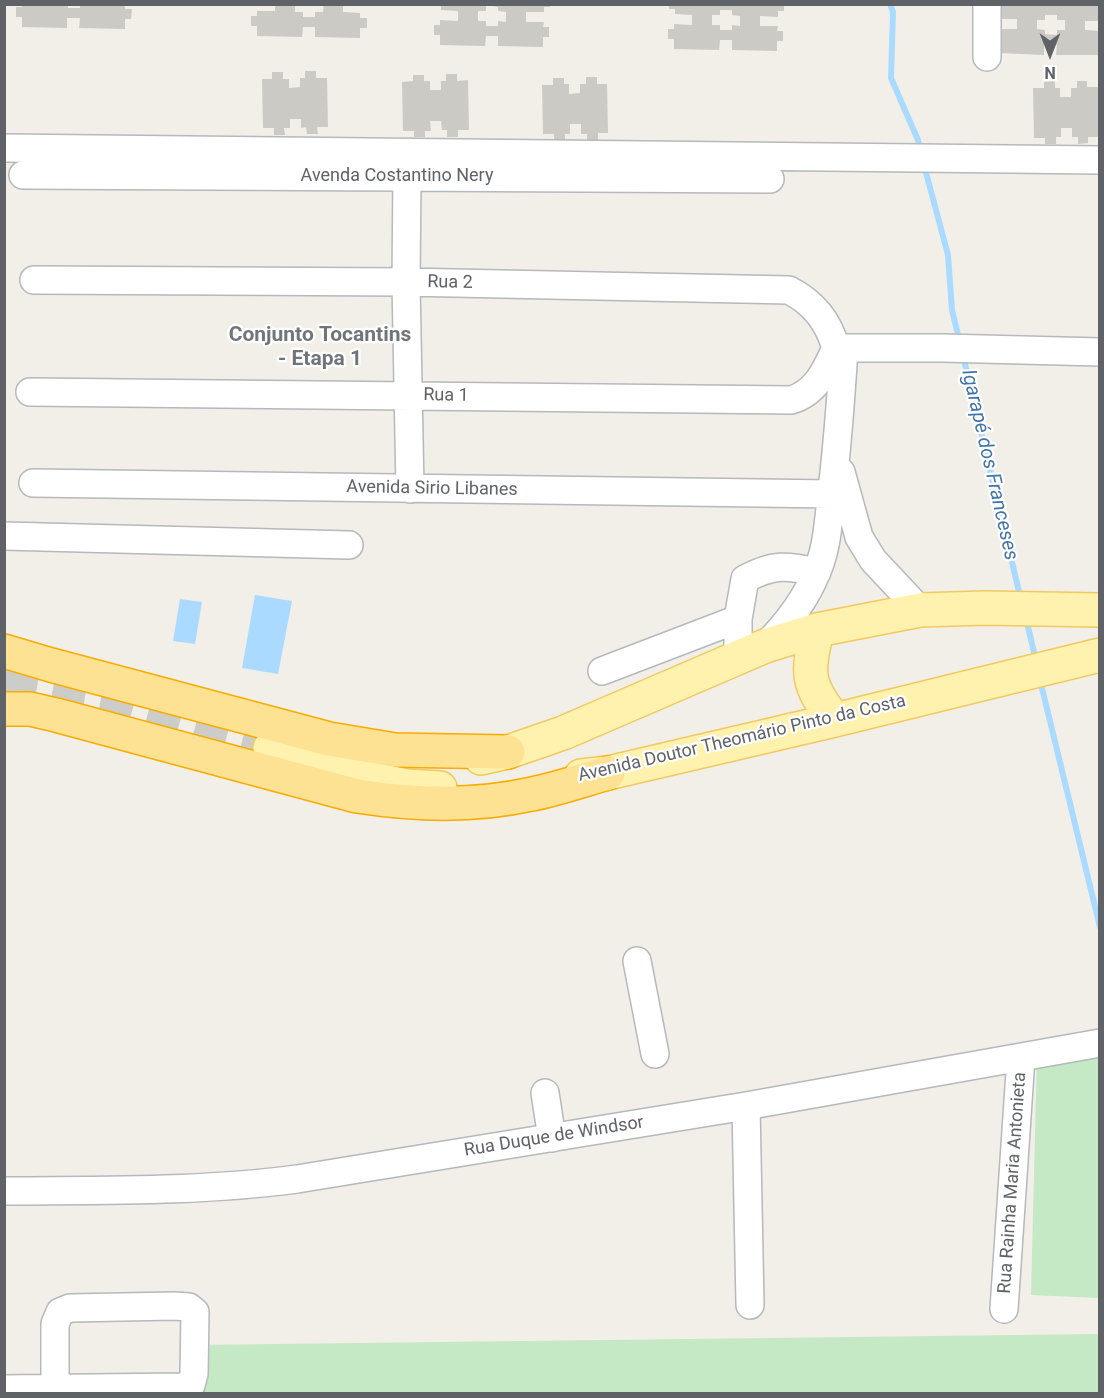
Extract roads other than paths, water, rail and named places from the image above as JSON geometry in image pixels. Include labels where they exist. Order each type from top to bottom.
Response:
[{"type":"highway","points":[[4,651],[329,739],[395,750],[508,752]]},
{"type":"highway","points":[[4,709],[30,710],[56,715],[357,796],[404,803],[446,804],[491,801],[533,794],[608,772]]},
{"type":"main road","name":"Avenida Doutor Theomário Pinto da Costa","points":[[1088,610],[985,608],[920,610],[817,630],[752,652],[563,733],[508,752],[454,762],[413,764],[270,748],[324,768],[406,786],[448,788],[501,786],[608,772],[835,720],[1092,656]]},
{"type":"main road","points":[[817,630],[810,661],[810,679],[816,693],[835,720]]},
{"type":"street","points":[[987,4],[987,57]]},
{"type":"street","points":[[4,148],[1100,160]]},
{"type":"street","name":"Avenda Costantino Nery","points":[[23,175],[770,179]]},
{"type":"street","points":[[407,176],[406,282],[410,489]]},
{"type":"street","name":"Rua 2","points":[[34,280],[406,282],[789,290],[802,296],[816,308],[828,324],[840,348]]},
{"type":"street","points":[[817,572],[791,566],[763,570],[745,579],[738,619],[752,652],[782,629],[807,592],[817,572],[824,551],[837,457],[840,348],[1100,352]]},
{"type":"street","name":"Rua 1","points":[[30,392],[791,400],[811,390],[840,348]]},
{"type":"street","points":[[837,457],[858,537],[873,560],[920,610]]},
{"type":"street","name":"Avenida Sirio Libanes","points":[[33,483],[832,494]]},
{"type":"street","points":[[4,536],[349,544]]},
{"type":"street","points":[[602,671],[738,619]]},
{"type":"street","points":[[637,961],[655,1054]]},
{"type":"street","name":"Rua Duque de Windsor","points":[[4,1191],[242,1186],[746,1106],[1099,1043]]},
{"type":"street","name":"Rua Rainha Maria Antonieta","points":[[1004,1309],[1021,1057]]},
{"type":"street","points":[[545,1093],[552,1138]]},
{"type":"street","points":[[746,1106],[750,1305]]},
{"type":"street","points":[[4,1389],[181,1387],[191,1385],[194,1374],[195,1312],[189,1307],[174,1306],[70,1308],[60,1312],[55,1324],[55,1388]]},
{"type":"water","points":[[255,595],[292,601],[278,674],[242,668]]},
{"type":"water","points":[[180,599],[202,602],[195,644],[173,641]]},
{"type":"waterway","name":"Igarapé dos Franceses","points":[[890,4],[893,12],[891,78],[921,152]]},
{"type":"waterway","name":"Igarapé dos Franceses","points":[[924,165],[948,255],[952,310],[960,343]]},
{"type":"waterway","name":"Igarapé dos Franceses","points":[[963,356],[1021,600]]},
{"type":"waterway","name":"Igarapé dos Franceses","points":[[1026,618],[1036,661]]},
{"type":"waterway","name":"Igarapé dos Franceses","points":[[1040,680],[1100,927]]},
{"type":"tunnel","points":[[4,684],[106,703],[270,748]]},
{"type":"district","name":"Conjunto Tocantins - Etapa 1","points":[[320,348]]}]
